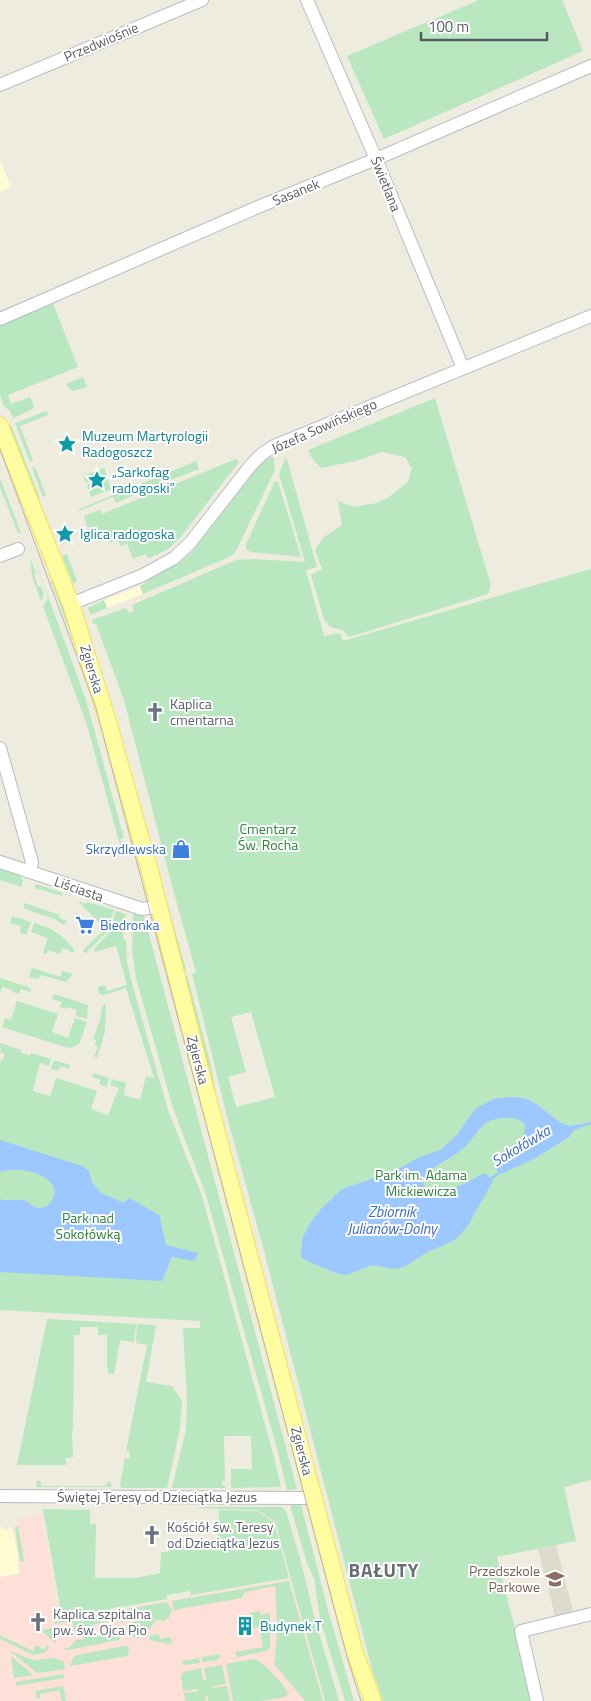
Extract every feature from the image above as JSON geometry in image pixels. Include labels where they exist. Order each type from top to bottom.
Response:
[{"type":"main road","name":"Zgierska","points":[[0,426],[71,604],[109,725],[159,906],[354,1650],[373,1701]]},
{"type":"street","name":"Przedwiośnie","points":[[0,85],[202,0]]},
{"type":"street","name":"Świetlana","points":[[307,0],[463,368]]},
{"type":"street","name":"Sasanek","points":[[0,319],[591,66]]},
{"type":"street","name":"Józefa Sowińskiego","points":[[71,604],[142,575],[174,558],[195,537],[251,465],[274,446],[591,316]]},
{"type":"street","points":[[0,556],[18,549]]},
{"type":"street","points":[[0,748],[32,862],[30,872]]},
{"type":"street","name":"Liściasta","points":[[0,862],[142,909],[159,906]]},
{"type":"street","name":"Świętej Teresy od Dzieciątka Jezus","points":[[0,1496],[314,1497]]},
{"type":"street","points":[[537,1701],[521,1632],[591,1614]]},
{"type":"shaded area","points":[[0,160],[11,187],[0,192]]},
{"type":"shaded area","points":[[140,586],[143,594],[107,608],[104,600]]},
{"type":"shaded area","points":[[43,1514],[60,1620],[290,1579],[325,1701],[0,1701],[0,1577],[19,1574],[19,1560],[13,1528],[18,1527],[16,1518],[29,1518],[29,1516]]},
{"type":"shaded area","points":[[0,1527],[3,1530],[13,1528],[19,1560],[19,1574],[0,1577]]},
{"type":"shaded area","name":"Przedszkole Parkowe","points":[[556,1545],[573,1611],[555,1616],[538,1549]]},
{"type":"green space","points":[[479,0],[562,0],[583,51],[384,139],[347,56]]},
{"type":"green space","points":[[52,301],[78,367],[8,395],[11,404],[30,397],[34,406],[33,409],[13,418],[10,411],[4,406],[0,395],[0,323]]},
{"type":"green space","points":[[83,377],[87,387],[72,391],[66,384]]},
{"type":"green space","points":[[435,398],[491,585],[488,594],[349,637],[342,630],[330,627],[324,619],[311,575],[322,569],[315,550],[324,537],[342,525],[338,501],[354,507],[377,503],[389,497],[408,482],[412,468],[405,457],[382,452],[356,461],[321,468],[311,457],[308,450]]},
{"type":"green space","points":[[47,411],[48,415],[20,426],[33,461],[30,462],[15,423]]},
{"type":"green space","points":[[11,425],[40,499],[36,500],[8,426]]},
{"type":"green space","name":"Park im. Adama Mickiewicza","points":[[286,456],[317,567],[306,570],[324,636],[340,633],[343,641],[591,569],[591,1480],[564,1487],[576,1541],[497,1557],[533,1701],[383,1701],[372,1669],[264,1251],[228,1120],[192,974],[196,972],[124,700],[96,624],[93,624],[92,620],[126,608],[129,613],[134,611],[132,605],[236,560],[254,559],[305,562],[279,474]],"holes":[[[251,1012],[275,1097],[236,1107],[228,1077],[246,1072],[231,1017]]]},
{"type":"green space","points":[[270,457],[274,458],[275,470],[235,553],[143,594],[140,586],[153,576],[176,565],[192,552],[258,467]]},
{"type":"green space","points":[[236,459],[239,462],[179,539],[168,549],[148,559],[146,554],[133,559],[127,544],[120,546],[118,540],[110,543],[107,536],[101,538],[96,526],[88,529],[84,516],[100,510],[102,514]]},
{"type":"green space","points":[[196,461],[199,469],[140,492],[138,485]]},
{"type":"green space","points":[[35,467],[46,496],[43,497],[32,468]]},
{"type":"green space","points":[[104,468],[111,489],[91,497],[87,485],[98,480],[97,478],[86,483],[83,476]]},
{"type":"green space","points":[[0,478],[21,533],[18,533],[0,487]]},
{"type":"green space","points":[[275,481],[278,482],[300,557],[251,552],[246,549],[246,544]]},
{"type":"green space","points":[[131,488],[134,495],[116,503],[113,497],[79,511],[79,509]]},
{"type":"green space","points":[[27,539],[86,700],[124,838],[120,839],[125,855],[123,856],[87,725],[43,606],[48,598]]},
{"type":"green space","points":[[67,554],[77,581],[73,583],[62,556]]},
{"type":"green space","points":[[30,557],[36,573],[34,574],[38,587],[41,586],[44,595],[41,601],[32,576]]},
{"type":"green space","points":[[55,580],[92,692],[51,581]]},
{"type":"green space","points":[[104,600],[107,608],[91,615],[88,608]]},
{"type":"green space","points":[[0,868],[20,875],[23,881],[21,887],[0,880]]},
{"type":"green space","points":[[36,884],[63,893],[62,896],[35,888]]},
{"type":"green space","points":[[78,901],[114,910],[107,932],[85,954],[83,950],[105,929]]},
{"type":"green space","points":[[167,902],[186,970],[184,971],[165,903]]},
{"type":"green space","points":[[24,903],[60,915],[59,918],[67,921],[63,925],[55,919],[24,908]]},
{"type":"green space","name":"Park nad Sokołówką","points":[[116,911],[125,914],[127,922],[124,922],[123,939],[126,940],[127,961],[131,980],[168,1110],[202,1196],[281,1487],[231,1488],[231,1469],[252,1469],[251,1436],[224,1436],[225,1481],[222,1481],[222,1485],[225,1485],[225,1488],[172,1488],[186,1429],[187,1400],[183,1328],[200,1328],[200,1321],[0,1310],[0,1061],[3,1060],[5,1054],[1,1053],[0,1043],[21,1050],[20,1052],[30,1056],[31,1053],[51,1059],[49,1066],[40,1063],[33,1091],[50,1096],[56,1078],[97,1091],[91,1109],[108,1115],[119,1088],[110,1085],[112,1079],[126,1083],[124,1095],[140,1100],[146,1076],[154,1078],[126,988],[105,995],[99,994],[98,987],[105,985],[107,991],[127,985],[116,946],[95,952],[94,949],[109,933]]},
{"type":"green space","points":[[133,913],[144,916],[297,1489],[287,1490],[206,1195],[173,1108],[136,978],[132,951]]},
{"type":"green space","points":[[12,916],[31,922],[26,935],[20,933],[21,926],[10,923]]},
{"type":"green space","points":[[34,923],[57,933],[75,951],[71,953],[69,950],[62,948],[60,954],[48,950],[46,954],[43,953],[48,938],[31,932]]},
{"type":"green space","points":[[32,968],[61,977],[62,971],[73,974],[66,982],[41,975],[38,979],[29,977]]},
{"type":"green space","points":[[187,975],[210,1062],[219,1111],[185,976]]},
{"type":"green space","points":[[0,978],[31,988],[30,992],[21,989],[19,994],[3,987],[0,992]]},
{"type":"green space","points":[[54,994],[88,1005],[87,1019],[76,1016],[77,1010],[60,1007],[62,1002],[52,999]]},
{"type":"green space","points":[[17,1001],[58,1014],[52,1032],[68,1038],[75,1018],[87,1022],[79,1044],[71,1048],[65,1047],[2,1027],[5,1018],[11,1020]]},
{"type":"green space","points":[[106,1003],[105,1032],[97,1058],[94,1057],[98,1047],[95,1045],[96,1040],[93,1039],[100,1020],[102,1007]]},
{"type":"green space","points":[[54,1060],[70,1065],[69,1069],[60,1066],[58,1071],[51,1069]]},
{"type":"green space","points":[[93,1073],[109,1078],[107,1087],[99,1084],[101,1080],[92,1077]]},
{"type":"green space","points":[[47,1319],[136,1324],[134,1342],[120,1340],[114,1374],[108,1374],[107,1335],[98,1335],[98,1327],[80,1327],[80,1335],[74,1335],[73,1457],[66,1458],[66,1465],[17,1465]]},
{"type":"green space","points":[[137,1324],[156,1325],[146,1382],[172,1386],[182,1401],[180,1428],[167,1488],[121,1488],[120,1485],[125,1458],[129,1459],[130,1452],[126,1451],[147,1345],[136,1343]]},
{"type":"green space","points":[[37,1480],[40,1481],[41,1486],[106,1486],[108,1481],[112,1485],[111,1487],[36,1487]]},
{"type":"green space","points":[[290,1505],[301,1505],[354,1701],[345,1701],[320,1619],[314,1578],[307,1563]]},
{"type":"green space","points":[[198,1507],[282,1507],[286,1511],[339,1701],[325,1701],[275,1522],[257,1510]]},
{"type":"green space","points":[[43,1509],[90,1510],[90,1524],[96,1524],[95,1578],[136,1578],[160,1573],[161,1552],[168,1552],[172,1547],[218,1547],[219,1510],[257,1511],[274,1523],[289,1578],[191,1595],[190,1591],[167,1595],[167,1599],[62,1617]]},
{"type":"green space","points":[[18,1526],[24,1561],[20,1561],[15,1527]]},
{"type":"green space","points":[[289,1581],[323,1701],[305,1701],[274,1664],[277,1625],[275,1586],[245,1592],[242,1598],[174,1610],[172,1601]]},
{"type":"green space","points":[[166,1602],[172,1610],[169,1617],[165,1621],[156,1620],[146,1634],[138,1638],[130,1636],[134,1628],[132,1620],[122,1622],[113,1620],[92,1625],[93,1634],[95,1636],[118,1631],[123,1635],[119,1640],[68,1650],[62,1648],[69,1648],[76,1640],[84,1639],[82,1630],[74,1631],[72,1621],[55,1624],[55,1622]]},
{"type":"green space","points":[[260,1611],[261,1615],[270,1613],[270,1648],[267,1651],[237,1657],[235,1652],[263,1647],[259,1627],[253,1628],[250,1613]]},
{"type":"green space","points":[[53,1628],[56,1644],[41,1630]]},
{"type":"green space","points":[[159,1634],[160,1639],[171,1637],[172,1643],[168,1644],[149,1640],[149,1636]]},
{"type":"green space","points":[[0,1635],[33,1651],[36,1645],[44,1650],[48,1645],[49,1648],[44,1653],[33,1655],[0,1639]]},
{"type":"green space","points":[[125,1646],[129,1647],[128,1656],[70,1666],[73,1658],[77,1655]]},
{"type":"green space","points":[[11,1651],[32,1660],[55,1658],[63,1661],[65,1669],[37,1673]]},
{"type":"green space","points":[[220,1654],[220,1657],[216,1660],[202,1662],[202,1657]]},
{"type":"green space","points":[[11,1656],[33,1675],[14,1678]]},
{"type":"green space","points":[[199,1658],[200,1663],[183,1665],[182,1661]]},
{"type":"green space","points":[[254,1659],[263,1664],[278,1679],[288,1694],[285,1697],[261,1701],[233,1701],[226,1664]]},
{"type":"green space","points":[[222,1665],[226,1684],[213,1686],[213,1688],[227,1686],[230,1701],[208,1701],[208,1696],[205,1697],[206,1701],[185,1701],[184,1693],[198,1691],[198,1689],[183,1691],[181,1676],[183,1672],[201,1668],[203,1681],[206,1680],[204,1668]]},
{"type":"green space","points":[[63,1674],[64,1678],[16,1686],[16,1682]]},
{"type":"green space","points":[[63,1686],[66,1701],[62,1701],[59,1690],[40,1694],[40,1698],[37,1699],[35,1691]]},
{"type":"water","name":"Zbiornik Julianów-Dolny","points":[[511,1097],[534,1102],[563,1124],[569,1126],[580,1124],[581,1128],[574,1130],[569,1137],[534,1159],[501,1174],[494,1167],[519,1142],[525,1130],[525,1124],[520,1120],[512,1118],[495,1119],[483,1125],[466,1146],[455,1155],[433,1168],[425,1177],[423,1183],[427,1192],[441,1193],[485,1173],[493,1181],[467,1227],[455,1240],[426,1253],[404,1267],[393,1269],[372,1265],[347,1275],[336,1273],[301,1257],[302,1239],[310,1223],[322,1208],[342,1189],[392,1172],[418,1158],[440,1150],[457,1135],[475,1109],[493,1099]]},
{"type":"water","points":[[0,1140],[82,1166],[89,1171],[92,1182],[101,1193],[124,1203],[129,1198],[159,1215],[166,1245],[198,1253],[195,1261],[172,1257],[162,1281],[0,1272],[0,1199],[23,1200],[40,1208],[51,1202],[54,1191],[51,1183],[34,1172],[13,1170],[0,1172]]},
{"type":"waterway","name":"Sokołówka","points":[[578,1127],[591,1123]]},
{"type":"waterway","name":"Sokołówka","points":[[488,1181],[500,1172]]},
{"type":"tram line","points":[[0,449],[96,708],[348,1660],[361,1701]]},
{"type":"place","name":"Muzeum Martyrologii Radogoszcz","points":[[67,444]]},
{"type":"place","name":"„Sarkofag radogoski”","points":[[97,480]]},
{"type":"place","name":"Iglica radogoska","points":[[65,534]]},
{"type":"place","name":"Kaplica cmentarna","points":[[155,712]]},
{"type":"place","name":"Skrzydlewska","points":[[181,849]]},
{"type":"place","name":"Biedronka","points":[[85,925]]},
{"type":"place","name":"Kościół św. Teresy od Dzieciątka Jezus","points":[[152,1535]]},
{"type":"place","name":"Przedszkole Parkowe","points":[[555,1579]]},
{"type":"place","name":"Kaplica szpitalna pw. św. Ojca Pio","points":[[38,1622]]},
{"type":"place","name":"Budynek T","points":[[245,1626]]},
{"type":"district","name":"BAŁUTY","points":[[384,1570]]},
{"type":"park label","name":"Cmentarz Św. Rocha","points":[[268,838]]}]
